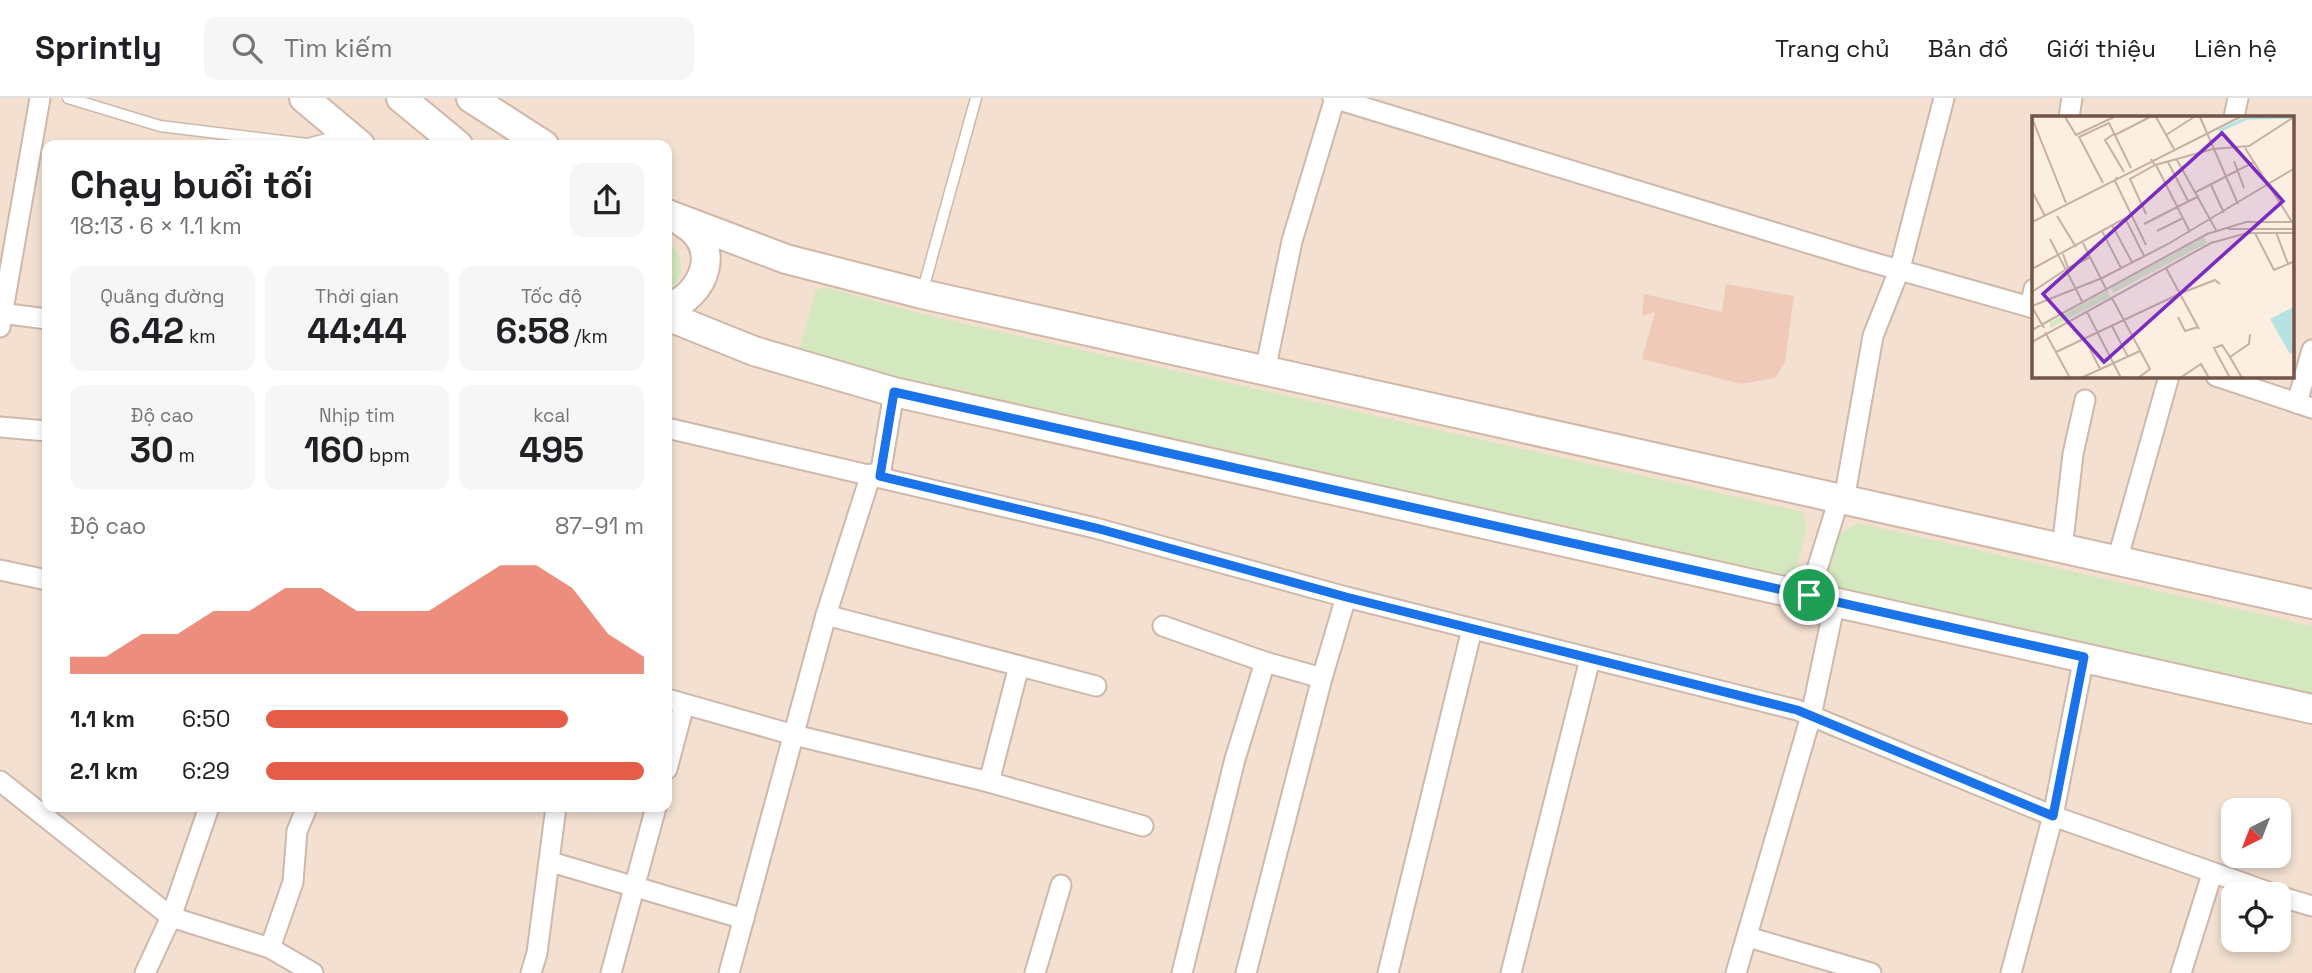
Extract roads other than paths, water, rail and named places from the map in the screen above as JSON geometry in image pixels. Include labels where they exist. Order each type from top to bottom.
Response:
[{"type":"street","points":[[40,98],[1,318],[42,319]]},
{"type":"street","points":[[304,98],[354,139]]},
{"type":"street","points":[[401,98],[452,140]]},
{"type":"street","points":[[471,98],[536,140]]},
{"type":"street","points":[[1265,371],[1292,241],[1334,98],[1851,256],[2032,301]]},
{"type":"street","points":[[1736,973],[1811,716],[1822,599],[1873,336],[1900,268],[1944,98]]},
{"type":"street","points":[[2068,116],[2073,98]]},
{"type":"street","points":[[2234,116],[2238,98]]},
{"type":"street","points":[[672,216],[786,259],[922,294],[2312,604]]},
{"type":"street","points":[[672,216],[687,224],[697,236],[704,250],[705,265],[702,280],[694,293],[672,314]]},
{"type":"street","points":[[672,320],[754,351],[894,392],[2312,709]]},
{"type":"street","points":[[2222,378],[2304,405],[2312,350]]},
{"type":"street","points":[[2117,561],[2168,378]]},
{"type":"street","points":[[729,973],[826,615],[875,475],[894,392]]},
{"type":"street","points":[[2062,549],[2073,454],[2085,400]]},
{"type":"street","points":[[0,427],[42,431]]},
{"type":"street","points":[[672,429],[1096,528],[1346,597],[1797,710],[2053,816],[2236,882]]},
{"type":"street","points":[[0,570],[42,579]]},
{"type":"street","points":[[1246,973],[1322,678],[1346,597]]},
{"type":"street","points":[[826,615],[1096,687]]},
{"type":"street","points":[[1163,626],[1265,662],[1322,678]]},
{"type":"street","points":[[1388,973],[1472,629]]},
{"type":"street","points":[[2011,973],[2053,816],[2084,657]]},
{"type":"street","points":[[1511,973],[1590,659]]},
{"type":"street","points":[[1182,973],[1235,759],[1265,662]]},
{"type":"street","points":[[989,782],[1019,666]]},
{"type":"street","points":[[672,727],[675,702],[794,735],[989,782],[1143,826]]},
{"type":"street","points":[[0,781],[171,916],[270,948],[313,973]]},
{"type":"street","points":[[145,973],[171,916],[207,812]]},
{"type":"street","points":[[270,948],[293,882],[297,831],[305,812]]},
{"type":"street","points":[[531,973],[537,953],[551,862],[556,812]]},
{"type":"street","points":[[611,973],[655,812]]},
{"type":"street","points":[[551,862],[744,919]]},
{"type":"street","points":[[2181,973],[2212,874]]},
{"type":"street","points":[[1035,973],[1061,885]]},
{"type":"street","points":[[2291,900],[2312,906]]},
{"type":"street","points":[[1748,937],[1871,973]]},
{"type":"lane","points":[[68,98],[160,126],[262,140]]},
{"type":"lane","points":[[922,294],[976,98]]}]
